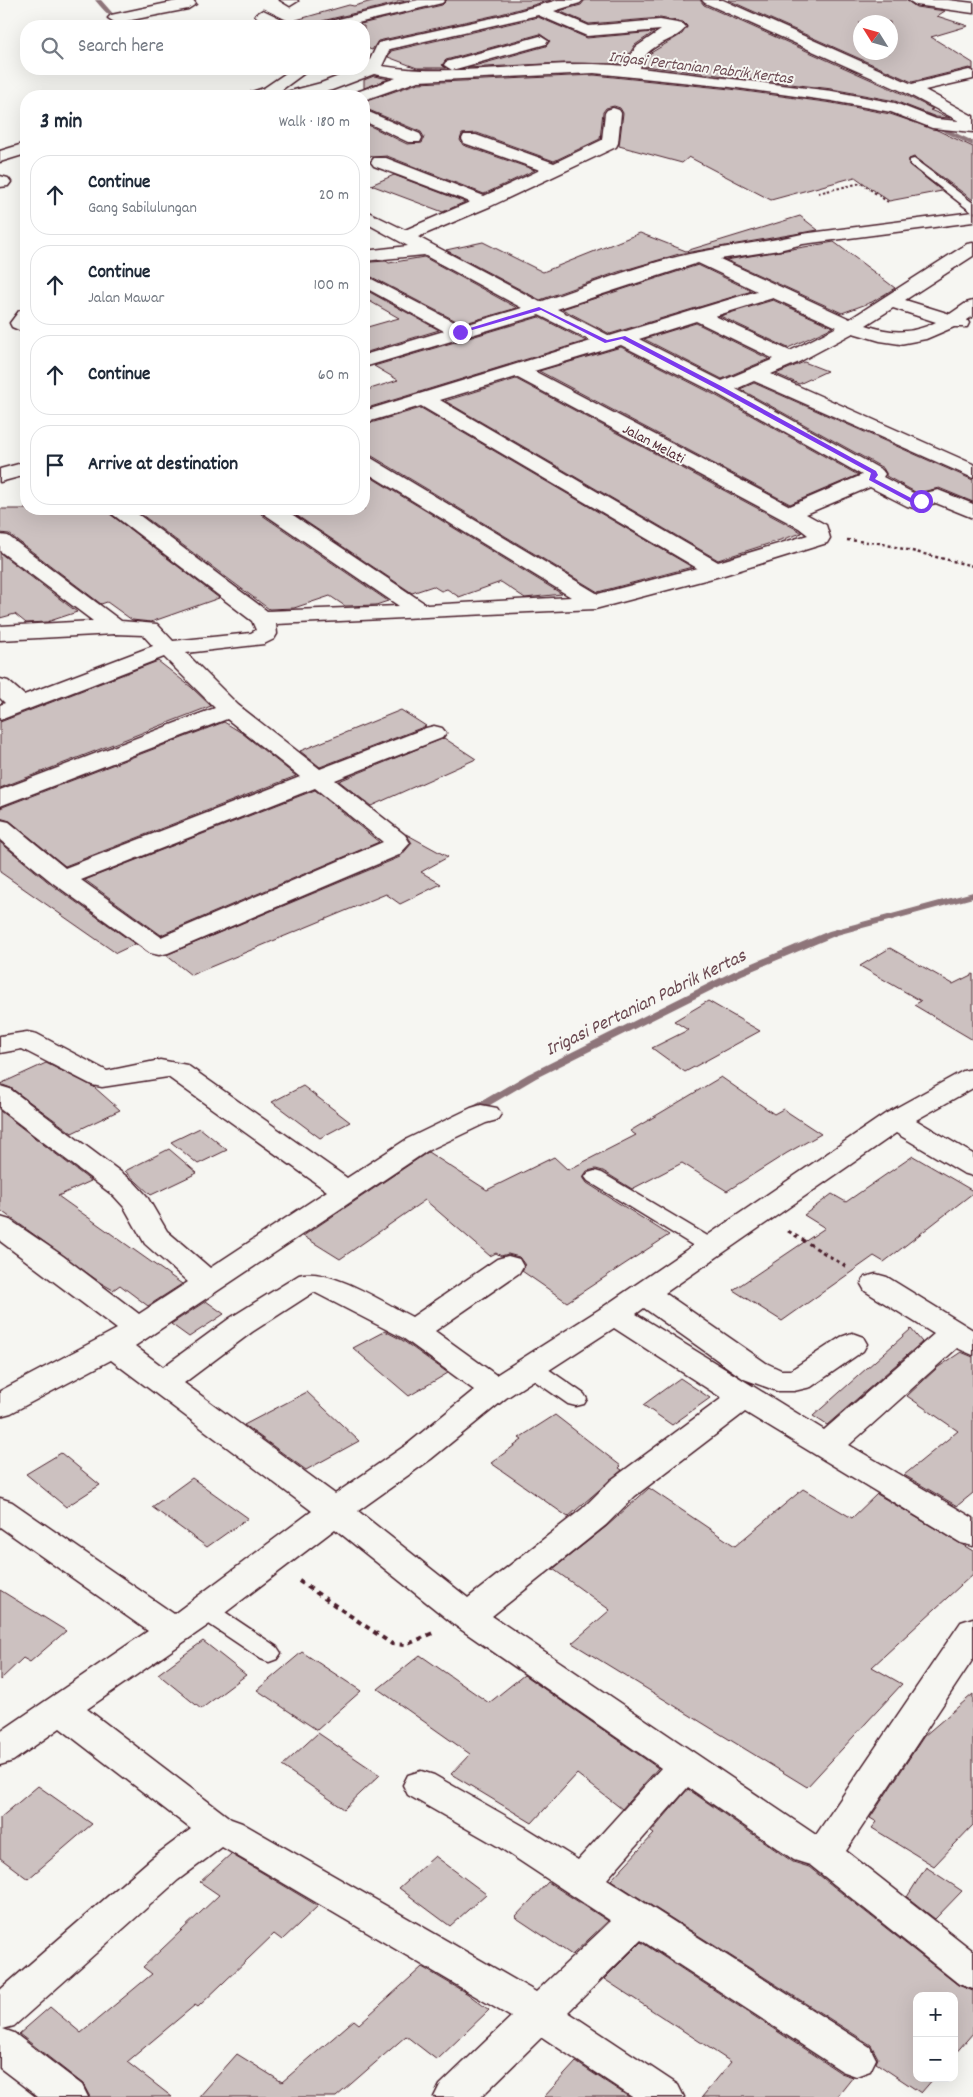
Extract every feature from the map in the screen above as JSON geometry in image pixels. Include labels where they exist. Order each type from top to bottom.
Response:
[{"type":"street","points":[[130,20],[113,12],[186,5],[187,3],[184,0]]},
{"type":"street","points":[[377,0],[398,10]]},
{"type":"street","points":[[356,20],[437,0],[481,24]]},
{"type":"street","points":[[370,58],[377,43],[504,20],[575,0]]},
{"type":"street","points":[[710,0],[910,89],[973,122]]},
{"type":"street","points":[[916,0],[973,8]]},
{"type":"street","points":[[542,10],[591,32],[660,25],[678,27],[648,42],[632,61],[631,73]]},
{"type":"street","points":[[264,15],[274,20]]},
{"type":"street","points":[[504,20],[540,41],[577,68]]},
{"type":"street","points":[[370,92],[412,77],[540,41]]},
{"type":"street","points":[[370,73],[412,77],[483,75],[577,68],[730,82],[832,96],[894,108],[940,124],[973,127]]},
{"type":"street","points":[[910,89],[970,74]]},
{"type":"street","points":[[271,90],[293,75]]},
{"type":"street","points":[[317,90],[356,75]]},
{"type":"street","points":[[403,238],[610,143],[612,113]]},
{"type":"street","points":[[370,118],[414,138]]},
{"type":"street","points":[[470,139],[554,169]]},
{"type":"street","points":[[0,157],[20,150]]},
{"type":"street","points":[[380,162],[485,202]]},
{"type":"street","points":[[370,359],[540,308],[662,267],[700,257],[779,245],[802,239],[973,217]]},
{"type":"street","points":[[370,219],[403,238],[540,308],[721,388],[874,472],[875,475],[871,479],[789,514]]},
{"type":"street","points":[[721,388],[790,359],[852,326],[973,248]]},
{"type":"street","points":[[370,255],[427,249]]},
{"type":"street","points":[[700,257],[773,292],[852,326],[886,337],[902,338],[920,334],[954,321],[973,307]]},
{"type":"street","points":[[370,284],[460,332]]},
{"type":"street","points":[[370,415],[773,292]]},
{"type":"street","points":[[370,300],[388,294]]},
{"type":"street","points":[[890,301],[973,327]]},
{"type":"street","points":[[698,315],[790,359]]},
{"type":"street","name":"Jalan Melati","points":[[519,371],[818,530],[819,538]]},
{"type":"street","points":[[755,374],[973,472]]},
{"type":"street","points":[[422,398],[716,570]]},
{"type":"street","points":[[370,466],[595,602]]},
{"type":"street","points":[[0,476],[20,470]]},
{"type":"street","points":[[871,479],[914,502],[938,496],[973,512]]},
{"type":"street","points":[[0,686],[10,709],[168,648],[256,639],[266,634],[267,630],[262,618],[126,515]]},
{"type":"street","points":[[279,515],[422,612]]},
{"type":"street","points":[[262,618],[422,612],[595,602],[716,570],[819,538]]},
{"type":"street","points":[[0,541],[115,626]]},
{"type":"street","points":[[0,633],[115,626],[149,628],[230,710],[396,840],[396,846],[162,947],[155,946],[62,878],[0,828]]},
{"type":"street","points":[[0,799],[230,710]]},
{"type":"street","points":[[62,878],[434,733]]},
{"type":"street","points":[[0,1045],[12,1041],[27,1040],[102,1080],[114,1081],[160,1068],[177,1071],[347,1192]]},
{"type":"street","points":[[0,1751],[205,1610],[335,1511],[420,1451],[494,1390],[644,1294],[709,1246],[895,1120],[973,1077]]},
{"type":"street","points":[[0,1095],[124,1189],[136,1202],[156,1237],[208,1283]]},
{"type":"street","points":[[0,1405],[113,1346],[417,1145],[481,1114],[487,1114]]},
{"type":"street","points":[[895,1120],[973,1167]]},
{"type":"street","points":[[0,1227],[52,1263],[138,1329]]},
{"type":"street","points":[[414,1331],[508,1266]]},
{"type":"street","points":[[163,1383],[241,1324],[302,1285],[310,1282],[320,1283],[414,1331],[494,1390]]},
{"type":"street","points":[[827,1446],[964,1338],[876,1284]]},
{"type":"street","points":[[644,1294],[755,1371],[775,1380],[790,1382],[800,1379],[852,1344]]},
{"type":"street","points":[[614,1314],[744,1397],[973,1534]]},
{"type":"street","points":[[113,1346],[335,1511],[468,1617],[806,1849],[819,1851],[973,1973]]},
{"type":"street","points":[[468,1617],[594,1517],[623,1488],[744,1397]]},
{"type":"street","points":[[0,1510],[173,1631]]},
{"type":"street","points":[[819,1851],[830,1845],[973,1631]]},
{"type":"street","points":[[61,1708],[220,1832]]},
{"type":"street","points":[[582,1882],[686,1765]]},
{"type":"street","points":[[422,1785],[512,1837],[856,2059]]},
{"type":"street","points":[[0,2014],[165,1869],[212,1834],[220,1832],[229,1833],[540,2014],[664,2097]]},
{"type":"street","points":[[454,2097],[639,1918]]},
{"type":"street","points":[[0,2045],[68,2097]]},
{"type":"lane","points":[[914,162],[973,209]]},
{"type":"lane","points":[[595,1177],[709,1246]]},
{"type":"lane","points":[[530,1366],[576,1399]]},
{"type":"lane","points":[[205,1610],[269,1654]]},
{"type":"path","points":[[818,193],[861,184],[888,202]]},
{"type":"path","points":[[819,538],[879,543],[973,566]]},
{"type":"path","points":[[758,1213],[876,1284]]},
{"type":"path","points":[[270,1561],[392,1644],[406,1645],[468,1617]]},
{"type":"building","points":[[376,0],[410,0],[326,20],[296,20],[349,5],[354,6]]},
{"type":"building","points":[[447,0],[551,0],[501,14],[378,41],[372,50],[370,49],[370,22],[442,5]]},
{"type":"building","points":[[585,0],[700,0],[704,5],[903,94],[933,109],[930,110],[950,118],[936,117],[895,101],[832,89],[643,66],[649,54],[682,34],[687,26],[683,22],[660,18],[589,24],[559,11],[581,5]]},
{"type":"building","points":[[728,0],[906,0],[916,7],[945,11],[937,16],[968,26],[931,37],[973,63],[973,69],[969,68],[912,82],[863,60],[898,60],[898,15],[853,15],[853,56]]},
{"type":"building","points":[[538,17],[587,38],[654,32],[635,45],[623,64],[564,63],[467,68],[546,46],[550,41],[540,34],[446,60],[442,65],[446,68],[417,68],[388,57],[391,51]]},
{"type":"building","points":[[594,75],[730,89],[832,103],[890,114],[937,130],[973,147],[973,200],[914,157],[909,159],[909,165],[942,191],[889,201],[855,177],[771,200],[689,157],[682,163],[619,146],[623,113],[620,108],[614,106],[606,108],[603,112],[600,139],[554,161],[477,133],[462,134],[460,140],[463,145],[535,170],[484,194],[387,156],[370,156],[370,126],[407,144],[422,143],[424,137],[421,132],[370,111],[370,100],[418,83]]},
{"type":"building","points":[[374,76],[389,79],[364,88],[364,80]]},
{"type":"building","points":[[394,175],[465,202],[443,212],[371,185]]},
{"type":"building","points":[[800,216],[818,230],[679,254],[618,272],[540,300],[446,250],[483,242],[543,272],[640,233],[686,251]]},
{"type":"building","points":[[834,242],[895,288],[872,302],[842,313],[726,260]]},
{"type":"building","points":[[424,257],[517,308],[462,324],[370,276],[370,262],[386,261],[389,263]]},
{"type":"building","points":[[698,265],[752,291],[610,334],[562,309]]},
{"type":"building","points":[[370,292],[439,330],[370,351],[370,326],[399,318],[370,301]]},
{"type":"building","points":[[773,300],[833,327],[788,348],[720,316]]},
{"type":"building","points":[[539,317],[586,341],[370,407],[370,389],[398,380],[374,366]]},
{"type":"building","points":[[696,323],[769,359],[722,379],[644,339]]},
{"type":"building","points":[[621,347],[713,394],[858,475],[790,504],[539,371]]},
{"type":"building","points":[[804,362],[827,371],[799,384],[776,374]]},
{"type":"building","points":[[516,379],[802,533],[718,560],[445,401]]},
{"type":"building","points":[[754,383],[973,480],[973,502],[939,488],[917,493],[886,476],[883,468],[740,389]]},
{"type":"building","points":[[421,408],[692,567],[598,592],[370,456],[370,423]]},
{"type":"building","points":[[370,477],[562,594],[525,598],[501,582],[459,597],[447,589],[441,591],[433,586],[412,593],[296,515],[370,515]]},
{"type":"building","points":[[0,509],[20,509],[20,515],[111,515],[219,598],[151,622],[132,620],[107,602],[101,604],[9,534],[0,533]]},
{"type":"building","points":[[142,515],[262,515],[388,601],[376,605],[345,606],[330,596],[294,608],[269,609]]},
{"type":"building","points":[[0,553],[77,612],[47,622],[26,623],[15,614],[0,618]]},
{"type":"building","points":[[158,661],[191,687],[211,706],[0,788],[0,722]]},
{"type":"building","points":[[401,710],[426,726],[320,767],[300,751]]},
{"type":"building","points":[[224,722],[242,733],[296,776],[65,866],[10,821],[0,818],[0,808]]},
{"type":"building","points":[[444,738],[476,759],[371,806],[339,781]]},
{"type":"building","points":[[315,790],[379,842],[161,935],[85,880]]},
{"type":"building","points":[[406,834],[448,857],[421,872],[441,884],[400,904],[386,894],[191,975],[166,955],[400,857],[412,843]]},
{"type":"building","points":[[0,842],[52,885],[135,944],[116,953],[0,872]]},
{"type":"building","points":[[890,948],[953,984],[973,974],[973,1040],[914,1005],[921,1001],[860,966]]},
{"type":"building","points":[[708,1001],[760,1031],[685,1072],[652,1048],[688,1030],[674,1021]]},
{"type":"building","points":[[46,1063],[94,1087],[120,1110],[72,1133],[11,1088],[0,1084]]},
{"type":"building","points":[[721,1077],[774,1114],[783,1109],[821,1134],[727,1191],[682,1163],[632,1189],[603,1171],[596,1169],[587,1171],[583,1177],[587,1183],[669,1235],[567,1302],[522,1271],[525,1265],[519,1257],[508,1254],[501,1256],[496,1253],[490,1256],[425,1200],[340,1259],[303,1236],[428,1152],[487,1190],[554,1157],[568,1170],[636,1135],[630,1131]]},
{"type":"building","points":[[303,1086],[350,1122],[320,1138],[272,1102]]},
{"type":"building","points":[[0,1111],[91,1181],[58,1196],[182,1284],[148,1306],[120,1285],[113,1290],[101,1283],[0,1210]]},
{"type":"building","points":[[200,1128],[227,1150],[198,1164],[171,1142]]},
{"type":"building","points":[[169,1149],[197,1173],[151,1195],[125,1171]]},
{"type":"building","points":[[913,1156],[973,1191],[973,1193],[884,1262],[874,1256],[782,1321],[733,1290],[825,1228],[804,1215],[832,1194],[846,1202]]},
{"type":"building","points":[[206,1301],[224,1314],[189,1337],[171,1324]]},
{"type":"building","points":[[911,1329],[922,1342],[827,1425],[813,1416]]},
{"type":"building","points":[[385,1331],[402,1340],[448,1373],[409,1396],[353,1348]]},
{"type":"building","points":[[961,1352],[973,1357],[973,1493],[957,1506],[904,1475],[958,1431],[907,1396],[937,1368]]},
{"type":"building","points":[[680,1378],[710,1398],[672,1425],[643,1405]]},
{"type":"building","points":[[307,1392],[359,1441],[306,1470],[244,1425]]},
{"type":"building","points":[[555,1415],[621,1466],[619,1468],[622,1470],[568,1517],[491,1463],[522,1440],[519,1438]]},
{"type":"building","points":[[61,1453],[100,1485],[66,1507],[26,1474]]},
{"type":"building","points":[[192,1478],[248,1518],[207,1547],[152,1507]]},
{"type":"building","points":[[649,1488],[735,1546],[803,1489],[852,1518],[877,1494],[973,1551],[973,1574],[872,1667],[902,1684],[807,1787],[572,1643],[610,1610],[553,1569],[607,1526]]},
{"type":"building","points":[[0,1590],[66,1631],[30,1662],[23,1658],[0,1680]]},
{"type":"building","points":[[203,1641],[246,1675],[201,1709],[158,1674]]},
{"type":"building","points":[[302,1652],[361,1691],[317,1730],[257,1690]]},
{"type":"building","points":[[420,1655],[489,1703],[524,1675],[658,1768],[622,1809],[577,1774],[532,1823],[451,1774],[470,1754],[378,1689]]},
{"type":"building","points":[[973,1694],[973,1825],[934,1866],[872,1828],[877,1822],[870,1818],[924,1736]]},
{"type":"building","points":[[318,1733],[380,1775],[344,1809],[282,1766]]},
{"type":"building","points":[[38,1786],[92,1824],[28,1879],[0,1858],[0,1818]]},
{"type":"building","points":[[688,1789],[793,1862],[809,1867],[958,1985],[973,1991],[973,2033],[958,2050],[958,1992],[913,1992],[913,2082],[931,2082],[921,2093],[876,2063],[878,2058],[871,2045],[611,1880],[654,1834],[651,1832]]},
{"type":"building","points":[[231,1854],[318,1906],[282,1940],[274,1934],[198,2007],[195,2005],[127,2062],[172,2097],[90,2097],[83,2084],[19,2034],[50,2007],[81,2033],[152,1974],[143,1967],[219,1895],[200,1882]]},
{"type":"building","points":[[435,1856],[486,1894],[450,1926],[399,1888]]},
{"type":"building","points":[[926,1867],[962,1891],[935,1919],[907,1897]]},
{"type":"building","points":[[548,1882],[608,1921],[572,1955],[515,1917]]},
{"type":"building","points":[[641,1942],[841,2073],[853,2077],[837,2097],[702,2097],[731,2062],[604,1979]]},
{"type":"building","points":[[422,1967],[468,1994],[489,2010],[437,2060],[406,2036],[336,2097],[199,2097],[237,2054],[282,2082],[354,2020],[359,2024]]},
{"type":"building","points":[[576,2062],[629,2097],[544,2097]]},
{"type":"waterway","name":"Irigasi Pertanian Pabrik Kertas","points":[[98,0],[114,18],[120,20]]},
{"type":"waterway","name":"Irigasi Pertanian Pabrik Kertas","points":[[932,124],[973,144]]},
{"type":"waterway","name":"Irigasi Pertanian Pabrik Kertas","points":[[469,1112],[532,1076],[738,973],[833,933],[973,895]]},
{"type":"route","points":[[460,332],[541,308],[607,342],[623,338],[721,388],[874,472],[875,475],[871,479],[912,501],[921,501]]}]
